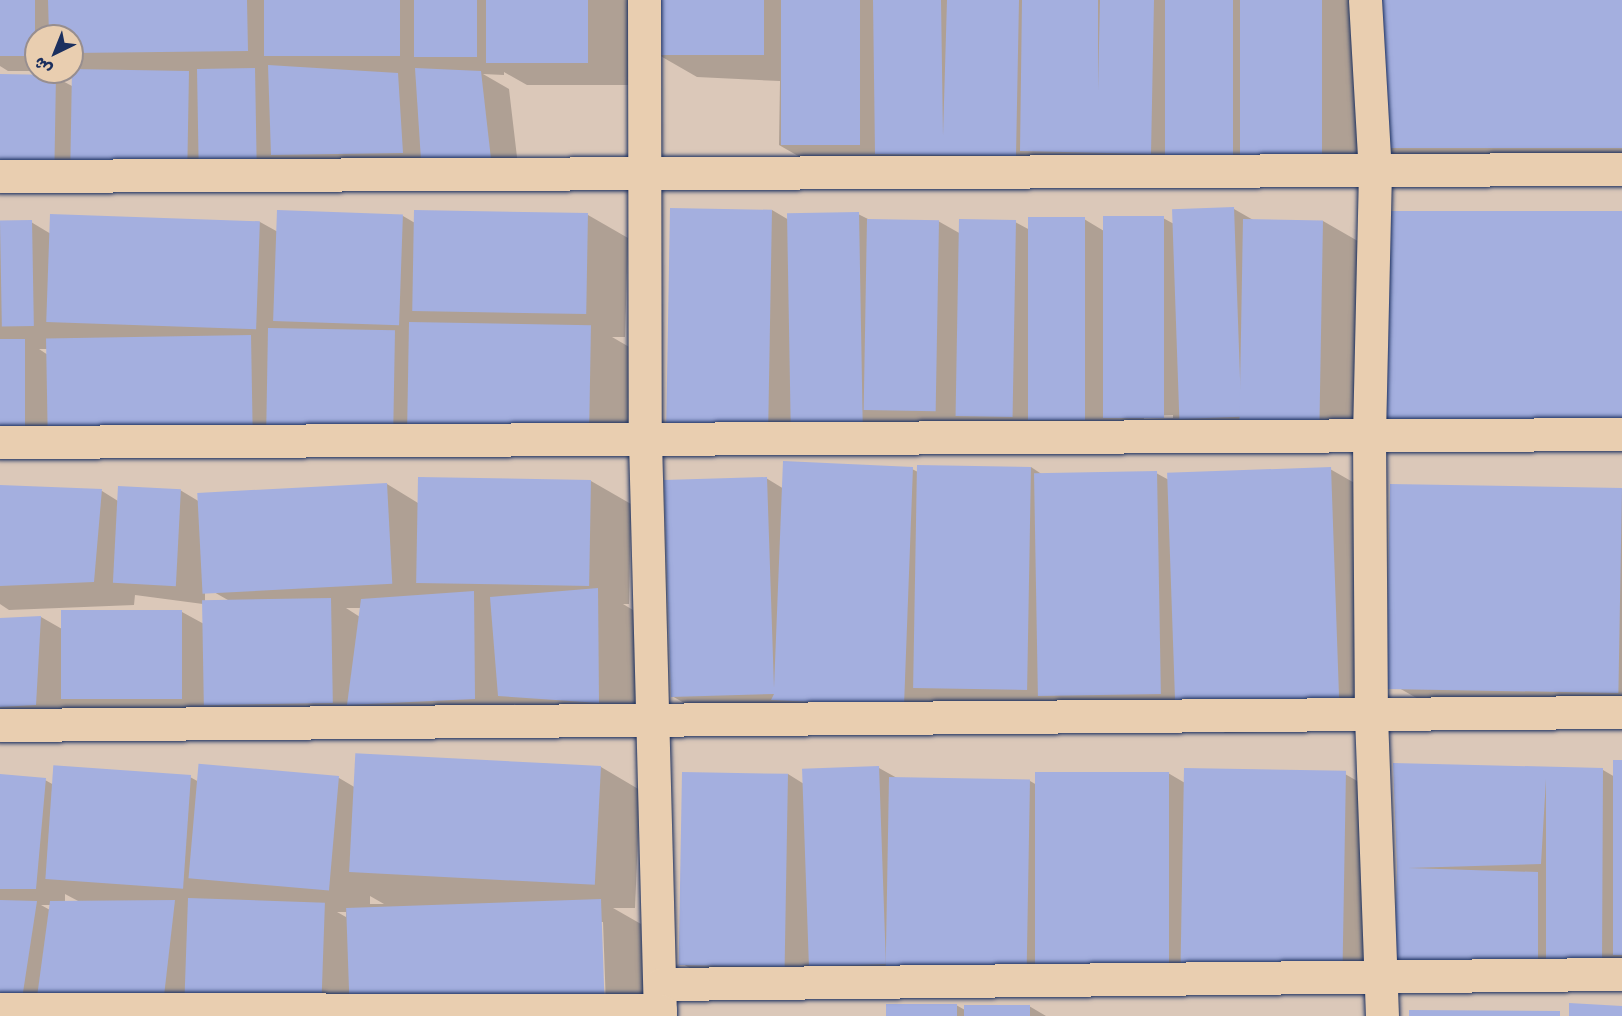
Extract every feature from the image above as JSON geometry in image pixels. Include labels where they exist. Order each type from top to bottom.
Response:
[{"type":"street","points":[[644,0],[645,440],[660,1003]]},
{"type":"street","points":[[1365,0],[1375,171],[1369,435],[1371,716],[1382,1016]]},
{"type":"street","points":[[0,176],[644,170],[1622,169]]},
{"type":"street","points":[[0,442],[1622,434]]},
{"type":"street","points":[[0,725],[652,717],[1371,716],[1622,712]]},
{"type":"street","points":[[0,1009],[660,1003],[1381,975],[1622,974]]},
{"type":"building","points":[[0,0],[35,0],[35,24],[24,24],[24,56],[0,56]]},
{"type":"building","points":[[48,0],[247,0],[248,51],[84,53],[84,24],[49,24]]},
{"type":"building","points":[[264,0],[400,0],[400,56],[264,56]]},
{"type":"building","points":[[414,0],[477,0],[477,57],[414,57]]},
{"type":"building","points":[[486,0],[588,0],[588,63],[486,63]]},
{"type":"building","points":[[657,0],[764,0],[764,55],[657,55]]},
{"type":"building","points":[[781,0],[860,0],[860,145],[781,145]]},
{"type":"building","points":[[873,0],[941,0],[943,136],[947,0],[1019,0],[1016,156],[875,154]]},
{"type":"building","points":[[1022,0],[1098,0],[1098,91],[1100,0],[1154,0],[1151,154],[1020,151]]},
{"type":"building","points":[[1165,0],[1233,0],[1233,158],[1165,158]]},
{"type":"building","points":[[1240,0],[1322,0],[1322,162],[1240,162]]},
{"type":"building","points":[[1374,0],[1622,0],[1622,148],[1374,148]]},
{"type":"building","points":[[268,65],[398,73],[403,153],[271,155]]},
{"type":"building","points":[[255,68],[257,159],[199,160],[197,69]]},
{"type":"building","points":[[415,68],[481,71],[491,159],[421,160]]},
{"type":"building","points":[[84,69],[189,71],[187,165],[70,163],[72,84],[84,84]]},
{"type":"building","points":[[0,74],[24,74],[24,84],[56,84],[54,165],[0,164]]},
{"type":"building","points":[[1234,207],[1241,417],[1179,419],[1172,209]]},
{"type":"building","points":[[670,208],[772,210],[768,428],[666,426]]},
{"type":"building","points":[[277,210],[403,214],[399,325],[273,321]]},
{"type":"building","points":[[414,210],[588,213],[586,314],[412,311]]},
{"type":"building","points":[[1378,211],[1622,211],[1622,419],[1378,419]]},
{"type":"building","points":[[859,212],[863,423],[791,424],[787,213]]},
{"type":"building","points":[[50,214],[260,221],[256,329],[46,322]]},
{"type":"building","points":[[1103,216],[1164,216],[1164,418],[1103,418]]},
{"type":"building","points":[[1028,217],[1085,217],[1085,420],[1028,420]]},
{"type":"building","points":[[867,219],[939,220],[936,411],[864,410]]},
{"type":"building","points":[[959,219],[1016,220],[1013,417],[956,416]]},
{"type":"building","points":[[1243,219],[1323,220],[1319,426],[1239,425]]},
{"type":"building","points":[[32,220],[34,326],[2,327],[0,221]]},
{"type":"building","points":[[409,322],[591,325],[589,430],[407,427]]},
{"type":"building","points":[[268,328],[395,330],[393,427],[266,425]]},
{"type":"building","points":[[251,335],[253,427],[48,431],[46,339]]},
{"type":"building","points":[[0,339],[25,339],[25,426],[0,426]]},
{"type":"building","points":[[783,461],[913,467],[904,706],[771,700],[774,694],[671,697],[664,480],[767,477],[774,688]]},
{"type":"building","points":[[917,465],[1031,467],[1027,690],[913,688]]},
{"type":"building","points":[[1331,467],[1339,701],[1175,707],[1167,473]]},
{"type":"building","points":[[1157,471],[1161,694],[1038,696],[1034,473]]},
{"type":"building","points":[[418,477],[591,480],[589,586],[416,583]]},
{"type":"building","points":[[387,483],[392,584],[203,594],[197,493]]},
{"type":"building","points":[[1390,484],[1622,488],[1618,693],[1386,689]]},
{"type":"building","points":[[0,485],[102,489],[94,582],[0,586]]},
{"type":"building","points":[[118,486],[181,489],[176,586],[113,583]]},
{"type":"building","points":[[598,588],[599,703],[498,696],[490,597]]},
{"type":"building","points":[[474,591],[475,699],[347,705],[361,599]]},
{"type":"building","points":[[331,598],[333,703],[204,705],[202,600]]},
{"type":"building","points":[[61,610],[182,610],[182,699],[61,699]]},
{"type":"building","points":[[41,616],[36,705],[0,707],[0,618]]},
{"type":"building","points":[[355,753],[601,766],[595,885],[349,872]]},
{"type":"building","points":[[1613,760],[1622,760],[1622,955],[1613,955]]},
{"type":"building","points":[[1393,763],[1603,768],[1602,966],[1546,965],[1546,779],[1541,864],[1408,868],[1538,872],[1538,963],[1394,963],[1397,868]]},
{"type":"building","points":[[199,764],[339,776],[329,891],[189,878]]},
{"type":"building","points":[[53,765],[191,775],[183,889],[45,879]]},
{"type":"building","points":[[879,766],[886,964],[809,967],[802,769]]},
{"type":"building","points":[[1184,768],[1346,771],[1342,971],[1181,968]]},
{"type":"building","points":[[682,772],[788,774],[785,967],[679,965]]},
{"type":"building","points":[[1035,772],[1169,772],[1169,969],[1035,969]]},
{"type":"building","points":[[0,774],[46,778],[36,889],[0,889]]},
{"type":"building","points":[[889,777],[1030,779],[1027,971],[886,969]]},
{"type":"building","points":[[188,898],[325,903],[322,1000],[185,995]]},
{"type":"building","points":[[601,899],[604,999],[350,1008],[346,908]]},
{"type":"building","points":[[0,900],[37,901],[22,999],[0,998]]},
{"type":"building","points":[[175,900],[164,996],[37,997],[50,901]]},
{"type":"building","points":[[1569,1003],[1622,1006],[1622,1016],[1569,1016]]},
{"type":"building","points":[[886,1004],[957,1004],[957,1016],[886,1016]]},
{"type":"building","points":[[964,1005],[1030,1005],[1030,1016],[964,1016]]},
{"type":"building","points":[[1409,1010],[1560,1011],[1560,1016],[1409,1016]]}]
